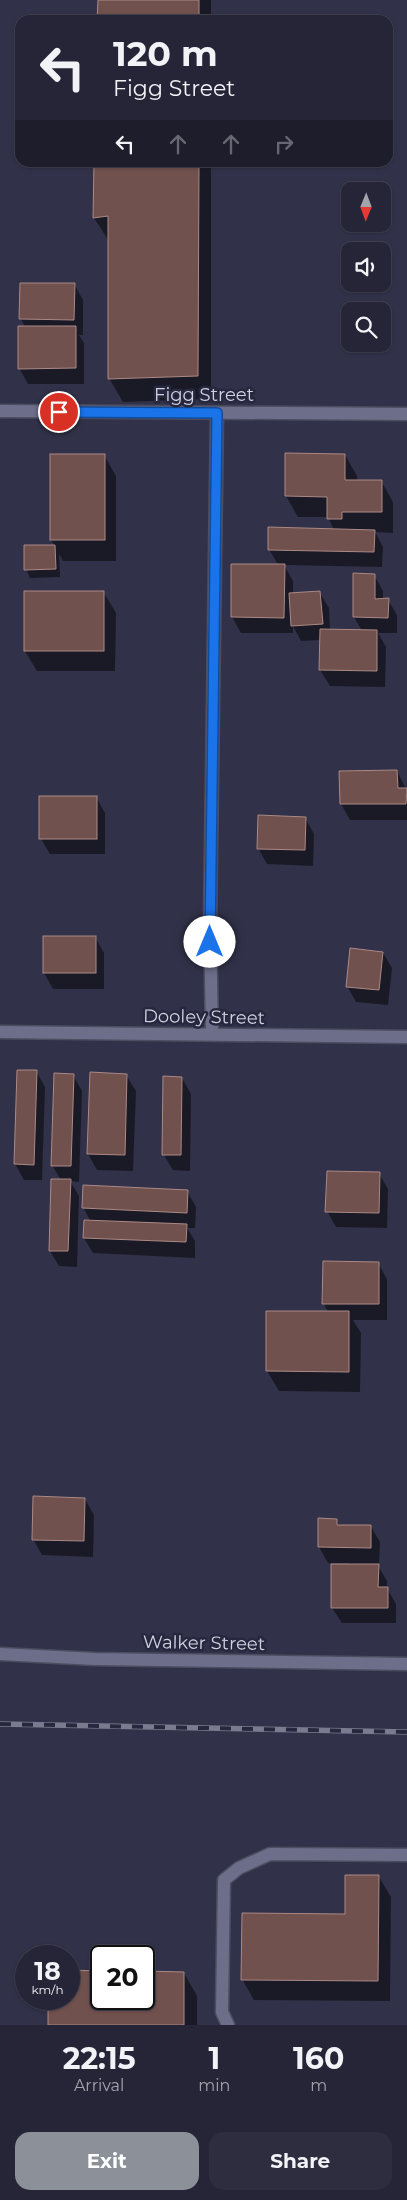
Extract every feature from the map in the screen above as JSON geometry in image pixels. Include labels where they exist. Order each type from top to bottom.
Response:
[{"type":"street","name":"Figg Street","points":[[0,412],[407,414]]},
{"type":"street","points":[[212,1034],[210,924],[217,413]]},
{"type":"street","name":"Dooley Street","points":[[0,1032],[407,1037]]},
{"type":"street","name":"Walker Street","points":[[0,1654],[95,1659],[407,1664]]},
{"type":"street","points":[[228,2025],[222,2012],[224,1880],[239,1868],[270,1854],[407,1854]]},
{"type":"building","points":[[98,0],[199,0],[199,15],[97,15]]},
{"type":"building","points":[[94,167],[199,167],[198,376],[108,379],[108,216],[93,218]]},
{"type":"building","points":[[20,283],[75,283],[74,320],[19,319]]},
{"type":"building","points":[[18,326],[76,326],[76,368],[18,369]]},
{"type":"building","points":[[285,453],[345,454],[345,480],[382,480],[382,512],[342,512],[342,519],[327,519],[327,497],[285,496]]},
{"type":"building","points":[[50,454],[105,454],[105,540],[50,540]]},
{"type":"building","points":[[268,527],[375,530],[374,552],[268,550]]},
{"type":"building","points":[[24,545],[55,545],[56,569],[24,570]]},
{"type":"building","points":[[231,564],[285,564],[284,618],[231,617]]},
{"type":"building","points":[[353,573],[375,574],[375,599],[389,598],[388,618],[353,617]]},
{"type":"building","points":[[24,591],[104,591],[104,651],[24,651]]},
{"type":"building","points":[[320,591],[323,624],[291,626],[289,593]]},
{"type":"building","points":[[320,629],[377,630],[377,671],[319,670]]},
{"type":"building","points":[[397,770],[398,788],[407,788],[406,804],[340,804],[339,771]]},
{"type":"building","points":[[39,796],[97,796],[97,839],[39,839]]},
{"type":"building","points":[[258,815],[306,817],[305,850],[257,849]]},
{"type":"building","points":[[43,936],[96,936],[96,973],[43,973]]},
{"type":"building","points":[[350,948],[383,952],[379,990],[346,987]]},
{"type":"building","points":[[17,1070],[37,1070],[34,1165],[14,1164]]},
{"type":"building","points":[[90,1072],[127,1074],[125,1155],[87,1154]]},
{"type":"building","points":[[54,1073],[74,1074],[71,1166],[51,1166]]},
{"type":"building","points":[[163,1076],[182,1077],[181,1155],[162,1155]]},
{"type":"building","points":[[327,1171],[380,1172],[379,1213],[325,1212]]},
{"type":"building","points":[[51,1179],[71,1179],[68,1251],[49,1251]]},
{"type":"building","points":[[83,1185],[188,1190],[187,1213],[82,1208]]},
{"type":"building","points":[[84,1220],[187,1224],[186,1242],[83,1238]]},
{"type":"building","points":[[323,1261],[379,1262],[379,1304],[322,1304]]},
{"type":"building","points":[[266,1311],[349,1311],[349,1372],[266,1371]]},
{"type":"building","points":[[33,1496],[85,1498],[84,1541],[32,1540]]},
{"type":"building","points":[[318,1518],[337,1519],[337,1525],[371,1525],[371,1548],[318,1547]]},
{"type":"building","points":[[331,1564],[379,1564],[378,1587],[388,1587],[388,1608],[331,1608]]},
{"type":"building","points":[[345,1875],[379,1875],[378,1981],[241,1980],[242,1913],[345,1914]]},
{"type":"building","points":[[80,1970],[90,1971],[90,2010],[155,2010],[155,1971],[184,1972],[184,2025],[48,2025],[48,2010],[80,2010]]},
{"type":"railway","points":[[0,1724],[407,1732]]},
{"type":"route","points":[[59,412],[217,413],[210,942]]}]
